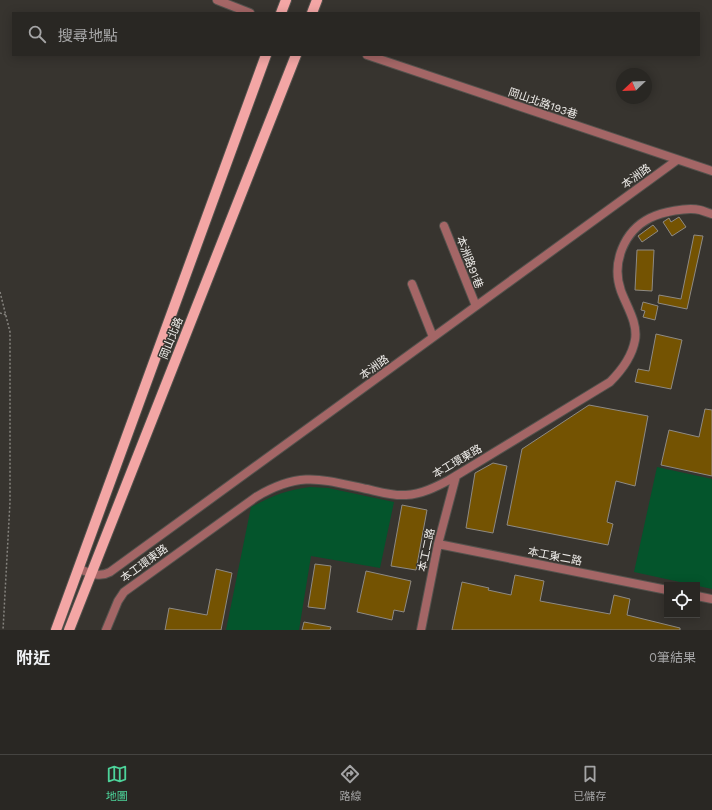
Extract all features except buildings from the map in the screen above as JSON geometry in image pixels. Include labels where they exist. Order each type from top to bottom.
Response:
[{"type":"main road","points":[[281,12],[286,0]]},
{"type":"main road","points":[[312,12],[317,0]]},
{"type":"main road","name":"岡山北路","points":[[56,630],[266,56]]},
{"type":"main road","name":"岡山北路","points":[[69,630],[296,56]]},
{"type":"street","points":[[217,0],[247,12]]},
{"type":"street","name":"岡山北路193巷","points":[[370,56],[712,171]]},
{"type":"street","name":"本洲路","points":[[79,569],[91,574],[100,575],[110,572],[677,160]]},
{"type":"street","name":"本工環東路","points":[[106,630],[118,601],[124,592],[269,489],[289,482],[307,479],[328,480],[391,494],[407,495],[421,492],[433,488],[456,476],[610,382],[621,371],[631,356],[635,339],[634,326],[629,308],[621,290],[617,270],[621,250],[628,237],[643,222],[657,215],[674,211],[700,210],[712,214]]},
{"type":"street","name":"本洲路91巷","points":[[444,226],[476,306]]},
{"type":"street","points":[[412,284],[433,337]]},
{"type":"street","name":"本工二路","points":[[421,630],[438,544],[456,476]]},
{"type":"street","name":"本工東二路","points":[[438,544],[664,589]]},
{"type":"street","points":[[700,597],[712,599]]},
{"type":"path","points":[[0,292],[10,332],[10,502],[3,630]]},
{"type":"path","points":[[0,313],[6,315]]},
{"type":"green space","points":[[657,467],[712,479],[712,589],[700,586],[700,582],[680,582],[634,572]]},
{"type":"green space","points":[[310,487],[328,488],[394,502],[380,568],[311,556],[299,630],[226,630],[251,507],[279,494]]}]
